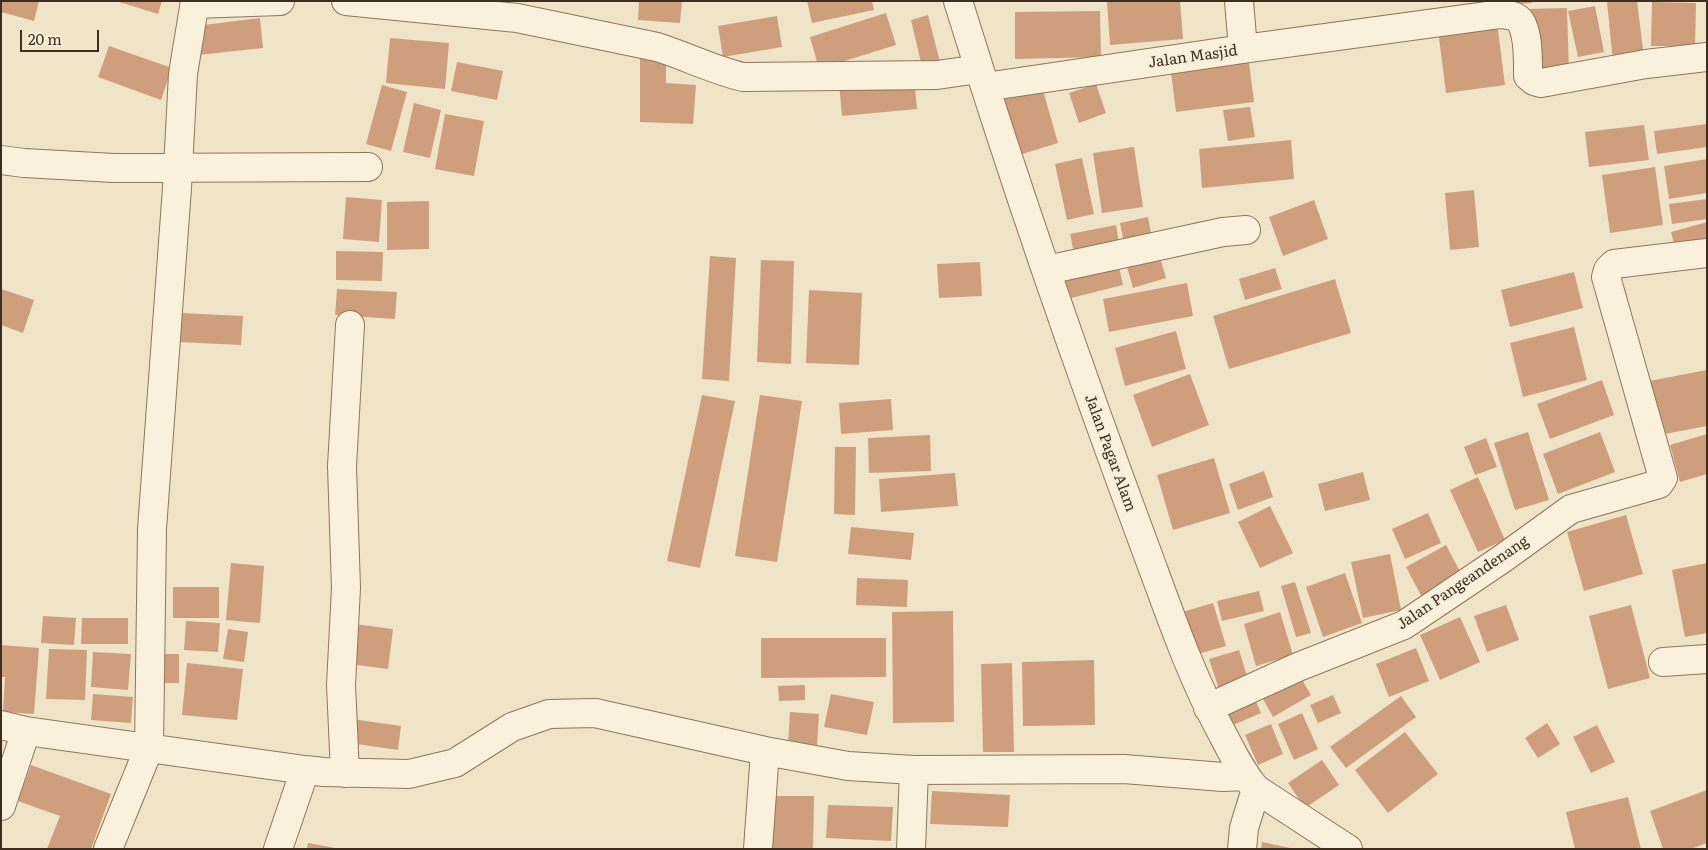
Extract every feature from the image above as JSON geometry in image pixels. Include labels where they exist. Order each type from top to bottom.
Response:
[{"type":"street","points":[[108,849],[149,748],[152,529],[183,74],[195,2],[280,1]]},
{"type":"street","name":"Jalan Masjid","points":[[346,1],[517,18],[658,47],[722,72],[743,77],[937,75],[982,78],[1243,49],[1501,14],[1516,18],[1523,25],[1527,44],[1528,76],[1534,82],[1541,83],[1646,64],[1707,57]]},
{"type":"street","name":"Jalan Pagar Alam","points":[[958,1],[1088,394],[1187,662],[1208,708],[1251,782],[1348,849]]},
{"type":"street","points":[[1239,1],[1243,49]]},
{"type":"street","points":[[1,160],[44,164],[178,169],[368,167]]},
{"type":"street","points":[[1047,270],[1222,232],[1246,230]]},
{"type":"street","name":"Jalan Pangeandenang","points":[[1208,708],[1298,667],[1404,625],[1502,559],[1571,509],[1662,482],[1663,478],[1606,277],[1608,270],[1614,264],[1707,252]]},
{"type":"street","points":[[345,773],[341,685],[346,588],[342,466],[350,325]]},
{"type":"street","points":[[1663,662],[1707,659]]},
{"type":"street","points":[[1,806],[13,728],[305,770],[409,774],[455,763],[512,727],[549,714],[595,713],[765,752],[848,766],[914,770],[1124,770],[1223,777],[1251,782],[1242,849]]},
{"type":"street","points":[[758,849],[765,752]]},
{"type":"street","points":[[278,849],[305,770]]},
{"type":"street","points":[[910,849],[914,770]]},
{"type":"building","points":[[1,1],[39,1],[34,21],[1,12]]},
{"type":"building","points":[[116,1],[162,1],[158,14]]},
{"type":"building","points":[[639,1],[682,1],[680,23],[638,20]]},
{"type":"building","points":[[807,1],[872,1],[874,10],[812,23]]},
{"type":"building","points":[[1180,1],[1183,39],[1110,45],[1107,2]]},
{"type":"building","points":[[1516,1],[1532,1],[1532,3],[1516,4]]},
{"type":"building","points":[[1637,1],[1644,57],[1613,61],[1607,2]]},
{"type":"building","points":[[1652,2],[1696,3],[1695,46],[1651,46]]},
{"type":"building","points":[[1595,6],[1604,52],[1578,57],[1568,11]]},
{"type":"building","points":[[1567,8],[1569,72],[1529,73],[1527,9]]},
{"type":"building","points":[[1100,11],[1101,57],[1015,59],[1015,12]]},
{"type":"building","points":[[886,13],[896,45],[819,69],[810,37]]},
{"type":"building","points":[[928,15],[941,66],[923,71],[911,20]]},
{"type":"building","points":[[777,16],[782,47],[723,57],[718,26]]},
{"type":"building","points":[[260,18],[263,48],[198,55],[195,26]]},
{"type":"building","points":[[1497,22],[1505,85],[1446,93],[1438,30]]},
{"type":"building","points":[[390,38],[449,43],[445,89],[386,83]]},
{"type":"building","points":[[109,46],[172,68],[161,100],[98,77]]},
{"type":"building","points":[[1248,54],[1254,102],[1176,112],[1170,64]]},
{"type":"building","points":[[640,56],[666,57],[666,83],[696,85],[693,124],[640,122]]},
{"type":"building","points":[[457,62],[503,71],[497,100],[451,91]]},
{"type":"building","points":[[914,77],[917,109],[842,116],[839,83]]},
{"type":"building","points":[[1040,80],[1058,143],[1019,155],[1000,92]]},
{"type":"building","points":[[1096,84],[1106,113],[1079,123],[1069,93]]},
{"type":"building","points":[[382,85],[407,92],[391,151],[366,144]]},
{"type":"building","points":[[414,103],[441,110],[430,158],[403,152]]},
{"type":"building","points":[[1250,107],[1255,137],[1228,141],[1223,110]]},
{"type":"building","points":[[445,114],[484,121],[474,176],[435,169]]},
{"type":"building","points":[[1707,124],[1707,147],[1657,154],[1654,131]]},
{"type":"building","points":[[1644,125],[1649,160],[1589,167],[1585,132]]},
{"type":"building","points":[[1291,140],[1294,179],[1202,188],[1199,149]]},
{"type":"building","points":[[1134,147],[1143,207],[1102,213],[1093,153]]},
{"type":"building","points":[[1082,158],[1094,214],[1067,220],[1055,164]]},
{"type":"building","points":[[1707,159],[1707,193],[1669,199],[1664,166]]},
{"type":"building","points":[[1655,167],[1663,225],[1610,233],[1602,175]]},
{"type":"building","points":[[1474,190],[1479,247],[1450,250],[1445,193]]},
{"type":"building","points":[[346,197],[382,200],[379,242],[343,239]]},
{"type":"building","points":[[1707,199],[1707,219],[1672,224],[1669,204]]},
{"type":"building","points":[[1314,200],[1328,239],[1283,256],[1269,217]]},
{"type":"building","points":[[429,201],[429,249],[387,250],[387,202]]},
{"type":"building","points":[[1148,217],[1152,238],[1124,243],[1120,223]]},
{"type":"building","points":[[1707,222],[1707,244],[1676,252],[1671,232]]},
{"type":"building","points":[[1116,225],[1120,249],[1075,258],[1070,234]]},
{"type":"building","points":[[336,251],[383,252],[382,281],[336,280]]},
{"type":"building","points":[[710,256],[736,258],[729,381],[702,379]]},
{"type":"building","points":[[1160,257],[1166,278],[1133,288],[1127,267]]},
{"type":"building","points":[[761,260],[794,261],[791,364],[757,362]]},
{"type":"building","points":[[980,262],[982,296],[939,298],[937,264]]},
{"type":"building","points":[[1119,267],[1123,285],[1067,299],[1063,281]]},
{"type":"building","points":[[1275,268],[1282,289],[1245,300],[1239,279]]},
{"type":"building","points":[[1574,272],[1583,308],[1510,327],[1501,290]]},
{"type":"building","points":[[1335,279],[1351,333],[1229,369],[1213,316]]},
{"type":"building","points":[[1187,283],[1193,316],[1109,332],[1103,299]]},
{"type":"building","points":[[1,289],[34,300],[23,333],[1,325]]},
{"type":"building","points":[[337,289],[397,292],[395,319],[335,315]]},
{"type":"building","points":[[809,290],[862,293],[859,365],[806,363]]},
{"type":"building","points":[[180,313],[243,316],[241,345],[178,342]]},
{"type":"building","points":[[1574,327],[1587,380],[1523,397],[1510,343]]},
{"type":"building","points":[[1176,331],[1186,369],[1125,386],[1115,348]]},
{"type":"building","points":[[1707,370],[1707,426],[1654,436],[1644,382]]},
{"type":"building","points":[[1190,374],[1209,425],[1152,447],[1133,395]]},
{"type":"building","points":[[1602,380],[1614,415],[1550,439],[1537,404]]},
{"type":"building","points":[[702,395],[735,401],[700,568],[667,561]]},
{"type":"building","points":[[760,395],[802,401],[777,562],[735,556]]},
{"type":"building","points":[[891,399],[893,430],[841,434],[839,403]]},
{"type":"building","points":[[1528,432],[1549,500],[1515,510],[1494,443]]},
{"type":"building","points":[[1600,432],[1615,472],[1558,494],[1543,454]]},
{"type":"building","points":[[1707,434],[1707,474],[1680,482],[1670,445]]},
{"type":"building","points":[[930,435],[931,471],[869,473],[868,438]]},
{"type":"building","points":[[1486,438],[1497,467],[1475,475],[1464,447]]},
{"type":"building","points":[[835,447],[856,447],[855,515],[834,514]]},
{"type":"building","points":[[1214,458],[1230,513],[1173,530],[1157,475]]},
{"type":"building","points":[[1264,471],[1273,497],[1238,510],[1229,484]]},
{"type":"building","points":[[1363,472],[1370,500],[1325,511],[1318,484]]},
{"type":"building","points":[[955,473],[958,506],[881,512],[879,479]]},
{"type":"building","points":[[1478,477],[1505,540],[1478,552],[1450,490]]},
{"type":"building","points":[[1270,506],[1293,553],[1260,568],[1238,522]]},
{"type":"building","points":[[1428,513],[1441,543],[1405,559],[1392,529]]},
{"type":"building","points":[[1626,515],[1643,574],[1584,591],[1567,532]]},
{"type":"building","points":[[851,527],[914,533],[911,560],[848,554]]},
{"type":"building","points":[[1446,545],[1464,579],[1424,601],[1406,567]]},
{"type":"building","points":[[1390,554],[1401,610],[1363,618],[1351,562]]},
{"type":"building","points":[[231,563],[264,566],[260,623],[226,620]]},
{"type":"building","points":[[1707,563],[1707,633],[1685,637],[1672,570]]},
{"type":"building","points":[[1345,573],[1362,623],[1323,637],[1306,587]]},
{"type":"building","points":[[857,578],[908,580],[907,607],[856,605]]},
{"type":"building","points":[[1295,582],[1311,633],[1296,637],[1281,586]]},
{"type":"building","points":[[173,587],[219,587],[219,618],[173,618]]},
{"type":"building","points":[[1259,591],[1264,611],[1222,621],[1217,601]]},
{"type":"building","points":[[1213,603],[1226,646],[1191,656],[1179,613]]},
{"type":"building","points":[[1506,605],[1519,640],[1487,652],[1474,616]]},
{"type":"building","points":[[1631,605],[1650,678],[1608,689],[1589,616]]},
{"type":"building","points":[[953,611],[954,722],[893,723],[892,612]]},
{"type":"building","points":[[1280,612],[1293,655],[1256,666],[1244,624]]},
{"type":"building","points":[[43,616],[76,618],[74,645],[41,643]]},
{"type":"building","points":[[1460,617],[1480,662],[1440,680],[1420,635]]},
{"type":"building","points":[[82,618],[128,618],[128,644],[81,644]]},
{"type":"building","points":[[186,621],[220,623],[218,652],[184,650]]},
{"type":"building","points":[[354,624],[393,629],[388,669],[349,664]]},
{"type":"building","points":[[228,629],[248,632],[244,662],[223,659]]},
{"type":"building","points":[[761,638],[886,638],[886,677],[761,678]]},
{"type":"building","points":[[1,645],[39,648],[34,714],[3,712],[5,677],[1,677]]},
{"type":"building","points":[[1416,648],[1429,681],[1389,697],[1376,664]]},
{"type":"building","points":[[49,649],[87,650],[85,700],[46,699]]},
{"type":"building","points":[[1239,650],[1250,686],[1221,695],[1209,659]]},
{"type":"building","points":[[93,652],[131,654],[128,690],[91,687]]},
{"type":"building","points":[[161,654],[179,654],[179,683],[161,683]]},
{"type":"building","points":[[1094,660],[1095,725],[1023,726],[1022,662]]},
{"type":"building","points":[[187,663],[243,669],[237,720],[182,715]]},
{"type":"building","points":[[1012,663],[1014,752],[983,752],[981,664]]},
{"type":"building","points":[[1296,669],[1311,695],[1273,717],[1258,690]]},
{"type":"building","points":[[805,685],[805,700],[779,701],[778,686]]},
{"type":"building","points":[[1251,690],[1261,713],[1231,726],[1221,703]]},
{"type":"building","points":[[93,694],[133,697],[131,723],[91,720]]},
{"type":"building","points":[[831,694],[874,702],[867,735],[824,727]]},
{"type":"building","points":[[1333,695],[1341,713],[1318,723],[1310,705]]},
{"type":"building","points":[[1401,696],[1416,717],[1346,768],[1330,747]]},
{"type":"building","points":[[790,712],[819,714],[817,745],[788,744]]},
{"type":"building","points":[[1302,713],[1318,749],[1294,760],[1278,724]]},
{"type":"building","points":[[352,719],[401,726],[398,750],[349,743]]},
{"type":"building","points":[[1547,723],[1560,744],[1538,758],[1525,738]]},
{"type":"building","points":[[1271,724],[1283,754],[1258,765],[1245,735]]},
{"type":"building","points":[[1597,725],[1615,762],[1591,773],[1573,737]]},
{"type":"building","points":[[1405,732],[1438,774],[1388,813],[1355,770]]},
{"type":"building","points":[[1322,760],[1339,785],[1305,808],[1288,783]]},
{"type":"building","points":[[31,765],[111,794],[91,849],[47,849],[60,816],[18,801]]},
{"type":"building","points":[[1707,790],[1707,843],[1691,849],[1663,849],[1650,811]]},
{"type":"building","points":[[932,791],[1010,795],[1008,827],[930,824]]},
{"type":"building","points":[[765,796],[814,796],[813,849],[765,849]]},
{"type":"building","points":[[1628,797],[1641,849],[1575,849],[1566,812]]},
{"type":"building","points":[[828,805],[893,807],[891,841],[826,838]]},
{"type":"building","points":[[1262,842],[1290,848],[1290,849],[1261,849]]},
{"type":"building","points":[[308,843],[335,848],[335,849],[307,849]]}]
